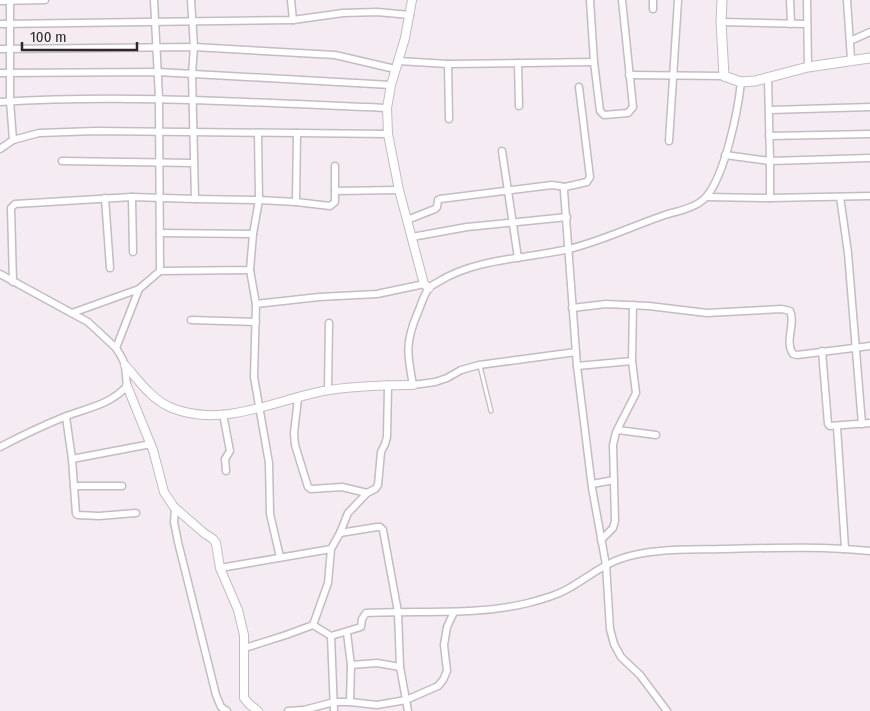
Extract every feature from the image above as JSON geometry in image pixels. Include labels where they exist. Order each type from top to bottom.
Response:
[{"type":"main road","points":[[722,0],[721,22],[724,76],[740,82],[768,78],[808,67],[851,59],[870,58]]},
{"type":"street","points":[[10,0],[10,102],[13,140]]},
{"type":"street","points":[[0,1],[45,0]]},
{"type":"street","points":[[154,0],[159,98],[160,271]]},
{"type":"street","points":[[191,0],[194,47],[192,74],[194,199]]},
{"type":"street","points":[[291,0],[293,20]]},
{"type":"street","points":[[412,0],[405,38],[391,85],[388,108],[388,134],[399,190],[426,286],[410,330],[408,343],[413,385]]},
{"type":"street","points":[[590,0],[594,62],[600,111],[604,115],[628,113],[633,108],[622,0]]},
{"type":"street","points":[[652,9],[653,0]]},
{"type":"street","points":[[668,141],[678,0]]},
{"type":"street","points":[[790,0],[791,24]]},
{"type":"street","points":[[807,0],[808,67]]},
{"type":"street","points":[[847,0],[851,59]]},
{"type":"street","points":[[0,24],[293,20],[343,13],[377,12],[410,15]]},
{"type":"street","points":[[721,22],[806,24]]},
{"type":"street","points":[[850,41],[870,32]]},
{"type":"street","points":[[0,49],[194,47],[335,55],[396,65],[594,62]]},
{"type":"street","points":[[518,63],[519,106]]},
{"type":"street","points":[[448,64],[449,119]]},
{"type":"street","points":[[0,73],[158,72],[391,85]]},
{"type":"street","points":[[629,75],[724,76]]},
{"type":"street","points":[[768,78],[770,198]]},
{"type":"street","points":[[256,304],[319,297],[377,294],[426,286],[460,271],[569,249],[612,236],[661,216],[694,206],[706,197],[716,182],[734,124],[740,82]]},
{"type":"street","points":[[407,220],[435,209],[440,198],[552,185],[565,187],[587,182],[590,177],[580,86]]},
{"type":"street","points":[[0,102],[159,98],[193,101],[388,108]]},
{"type":"street","points":[[770,110],[870,107]]},
{"type":"street","points":[[0,150],[13,140],[39,133],[96,131],[388,134]]},
{"type":"street","points":[[258,133],[259,200],[253,234],[250,270],[256,304],[254,377],[268,464],[270,514],[280,557]]},
{"type":"street","points":[[296,202],[297,134]]},
{"type":"street","points":[[769,136],[870,134]]},
{"type":"street","points":[[502,150],[518,258]]},
{"type":"street","points":[[725,155],[770,161],[870,158]]},
{"type":"street","points":[[62,161],[194,163]]},
{"type":"street","points":[[13,282],[12,208],[15,204],[104,198],[159,197],[259,200],[330,206],[335,202],[336,166]]},
{"type":"street","points":[[565,187],[577,366],[592,484],[606,565],[610,629],[614,644],[621,658],[640,675],[667,711]]},
{"type":"street","points":[[335,191],[399,190]]},
{"type":"street","points":[[706,197],[870,196]]},
{"type":"street","points":[[840,197],[848,253],[862,424]]},
{"type":"street","points":[[104,198],[110,268]]},
{"type":"street","points":[[132,198],[133,252]]},
{"type":"street","points":[[412,237],[467,227],[567,217]]},
{"type":"street","points":[[160,233],[253,234]]},
{"type":"street","points":[[72,313],[139,289],[160,271],[250,270]]},
{"type":"street","points":[[0,274],[88,322],[116,348],[125,365],[151,395],[172,408],[202,415],[246,412],[328,390],[435,382],[461,370],[479,365],[576,352]]},
{"type":"street","points":[[116,348],[139,289]]},
{"type":"street","points":[[572,308],[606,304],[633,305],[707,313],[782,308],[790,311],[792,317],[789,346],[793,354],[870,346]]},
{"type":"street","points":[[601,540],[613,528],[615,521],[613,445],[636,393],[632,361],[633,305]]},
{"type":"street","points":[[191,320],[256,322]]},
{"type":"street","points":[[328,390],[329,323]]},
{"type":"street","points":[[822,352],[827,420],[830,426],[837,427],[870,423]]},
{"type":"street","points":[[577,366],[632,361]]},
{"type":"street","points":[[125,365],[127,386],[151,444],[164,492],[175,509],[213,538],[216,543],[220,568],[238,610],[244,634],[244,698],[248,704],[258,711]]},
{"type":"street","points":[[244,648],[286,636],[313,625],[328,583],[331,549],[348,513],[367,493],[375,489],[379,482],[381,452],[387,437],[388,385]]},
{"type":"street","points":[[0,447],[15,438],[108,402],[119,395],[127,386]]},
{"type":"street","points":[[298,398],[294,433],[295,445],[308,487],[311,489],[342,487],[367,493]]},
{"type":"street","points":[[223,414],[230,452],[225,459],[226,471]]},
{"type":"street","points":[[66,417],[72,459],[76,514],[99,516],[136,513]]},
{"type":"street","points":[[837,427],[845,548]]},
{"type":"street","points":[[618,430],[656,435]]},
{"type":"street","points":[[72,459],[151,444]]},
{"type":"street","points":[[592,484],[614,480]]},
{"type":"street","points":[[74,486],[122,486]]},
{"type":"street","points":[[175,509],[174,522],[189,591],[216,695],[226,711]]},
{"type":"street","points":[[340,533],[376,527],[380,527],[383,530],[398,612],[400,667],[408,711]]},
{"type":"street","points":[[313,625],[331,636],[361,627],[362,619],[366,613],[454,612],[528,603],[569,588],[606,565],[620,558],[633,555],[667,551],[814,547],[870,551]]},
{"type":"street","points":[[220,568],[331,549]]},
{"type":"street","points":[[288,711],[304,710],[334,702],[350,702],[378,708],[406,700],[438,686],[444,680],[447,671],[444,645],[447,627],[454,612]]},
{"type":"street","points":[[346,633],[351,665],[350,702]]},
{"type":"street","points":[[331,636],[334,711]]},
{"type":"street","points":[[351,665],[377,663],[400,667]]},
{"type":"lane","points":[[479,365],[491,411]]}]
